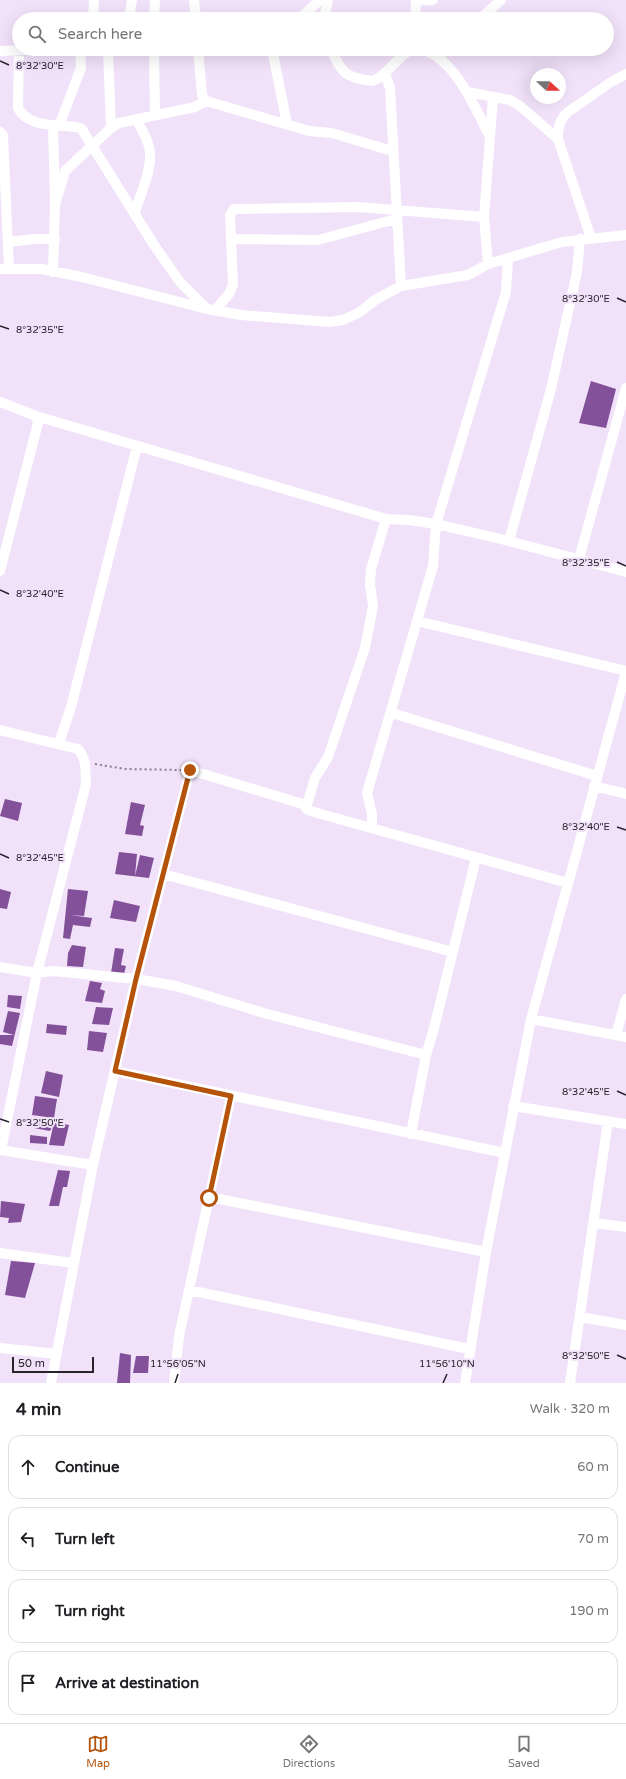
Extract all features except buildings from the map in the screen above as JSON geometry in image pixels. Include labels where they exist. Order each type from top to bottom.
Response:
[{"type":"street","points":[[93,12],[94,0]]},
{"type":"street","points":[[130,12],[132,0]]},
{"type":"street","points":[[154,12],[155,0]]},
{"type":"street","points":[[194,0],[195,12]]},
{"type":"street","points":[[306,12],[320,0]]},
{"type":"street","points":[[325,12],[328,0]]},
{"type":"street","points":[[415,12],[416,0],[433,0]]},
{"type":"street","points":[[488,12],[501,0]]},
{"type":"street","points":[[0,52],[12,52]]},
{"type":"street","points":[[19,56],[18,108],[21,114],[28,119],[56,126],[81,128],[91,146],[135,212],[154,245],[180,282],[211,310]]},
{"type":"street","points":[[53,272],[55,239],[56,126],[81,68],[80,56]]},
{"type":"street","points":[[108,56],[111,128]]},
{"type":"street","points":[[154,56],[155,115]]},
{"type":"street","points":[[199,56],[202,95],[206,101],[309,131],[340,135],[392,151]]},
{"type":"street","points":[[273,56],[287,124]]},
{"type":"street","points":[[334,56],[346,74],[353,79],[373,81],[385,74],[396,60],[402,56]]},
{"type":"street","points":[[434,56],[456,75],[468,92],[489,136]]},
{"type":"street","points":[[385,74],[390,88],[392,151],[401,286]]},
{"type":"street","points":[[591,238],[558,139],[558,127],[562,118],[611,82],[626,74]]},
{"type":"street","points":[[468,92],[510,100],[520,106],[558,139]]},
{"type":"street","points":[[488,264],[484,217],[493,97]]},
{"type":"street","points":[[55,205],[65,171],[111,128],[119,123],[195,107],[206,101]]},
{"type":"street","points":[[135,212],[149,168],[151,156],[146,139],[136,119]]},
{"type":"street","points":[[0,132],[3,135],[8,242],[5,269],[42,269],[82,277],[211,310],[322,321],[343,320],[401,286],[468,275],[488,264],[508,260],[562,242],[626,235]]},
{"type":"street","points":[[211,310],[232,290],[231,212],[234,208],[358,207],[396,214],[484,217]]},
{"type":"street","points":[[232,239],[318,240],[396,214]]},
{"type":"street","points":[[8,242],[34,238],[55,239]]},
{"type":"street","points":[[509,540],[551,389],[577,272],[580,239]]},
{"type":"street","points":[[372,828],[372,814],[367,793],[392,713],[433,566],[436,524],[506,292],[508,260]]},
{"type":"street","points":[[579,559],[626,389]]},
{"type":"street","points":[[0,402],[36,416],[386,519],[409,520],[436,524],[509,540],[626,572]]},
{"type":"street","points":[[0,572],[37,431],[38,423],[36,416]]},
{"type":"street","points":[[59,743],[71,707],[137,446]]},
{"type":"street","points":[[306,805],[319,770],[328,757],[365,648],[373,606],[370,584],[371,569],[386,519]]},
{"type":"street","points":[[417,621],[626,672],[531,1019],[486,1252],[469,1349],[465,1383]]},
{"type":"street","points":[[392,713],[597,776]]},
{"type":"street","points":[[0,730],[78,748],[83,755],[85,762],[86,784],[37,973],[0,1150],[93,1165]]},
{"type":"street","points":[[51,1383],[93,1165],[136,979],[190,770],[306,805],[308,810],[568,883]]},
{"type":"street","points":[[594,786],[626,794]]},
{"type":"street","points":[[410,1134],[426,1055],[476,858]]},
{"type":"street","points":[[163,874],[453,952]]},
{"type":"street","points":[[0,967],[37,973],[53,970],[136,979],[176,986],[267,1014],[426,1055]]},
{"type":"street","points":[[531,1019],[621,1036],[626,999]]},
{"type":"street","points":[[115,1071],[505,1153]]},
{"type":"street","points":[[174,1383],[178,1336],[231,1096]]},
{"type":"street","points":[[513,1106],[626,1124]]},
{"type":"street","points":[[570,1383],[608,1121]]},
{"type":"street","points":[[209,1198],[486,1252]]},
{"type":"street","points":[[593,1223],[626,1228]]},
{"type":"street","points":[[0,1253],[73,1263]]},
{"type":"street","points":[[189,1290],[469,1349]]},
{"type":"street","points":[[580,1317],[626,1325]]},
{"type":"street","points":[[0,1348],[57,1354]]},
{"type":"path","points":[[85,762],[125,769],[190,770]]},
{"type":"route","points":[[190,770],[136,979],[115,1071],[231,1096],[209,1198]]}]
